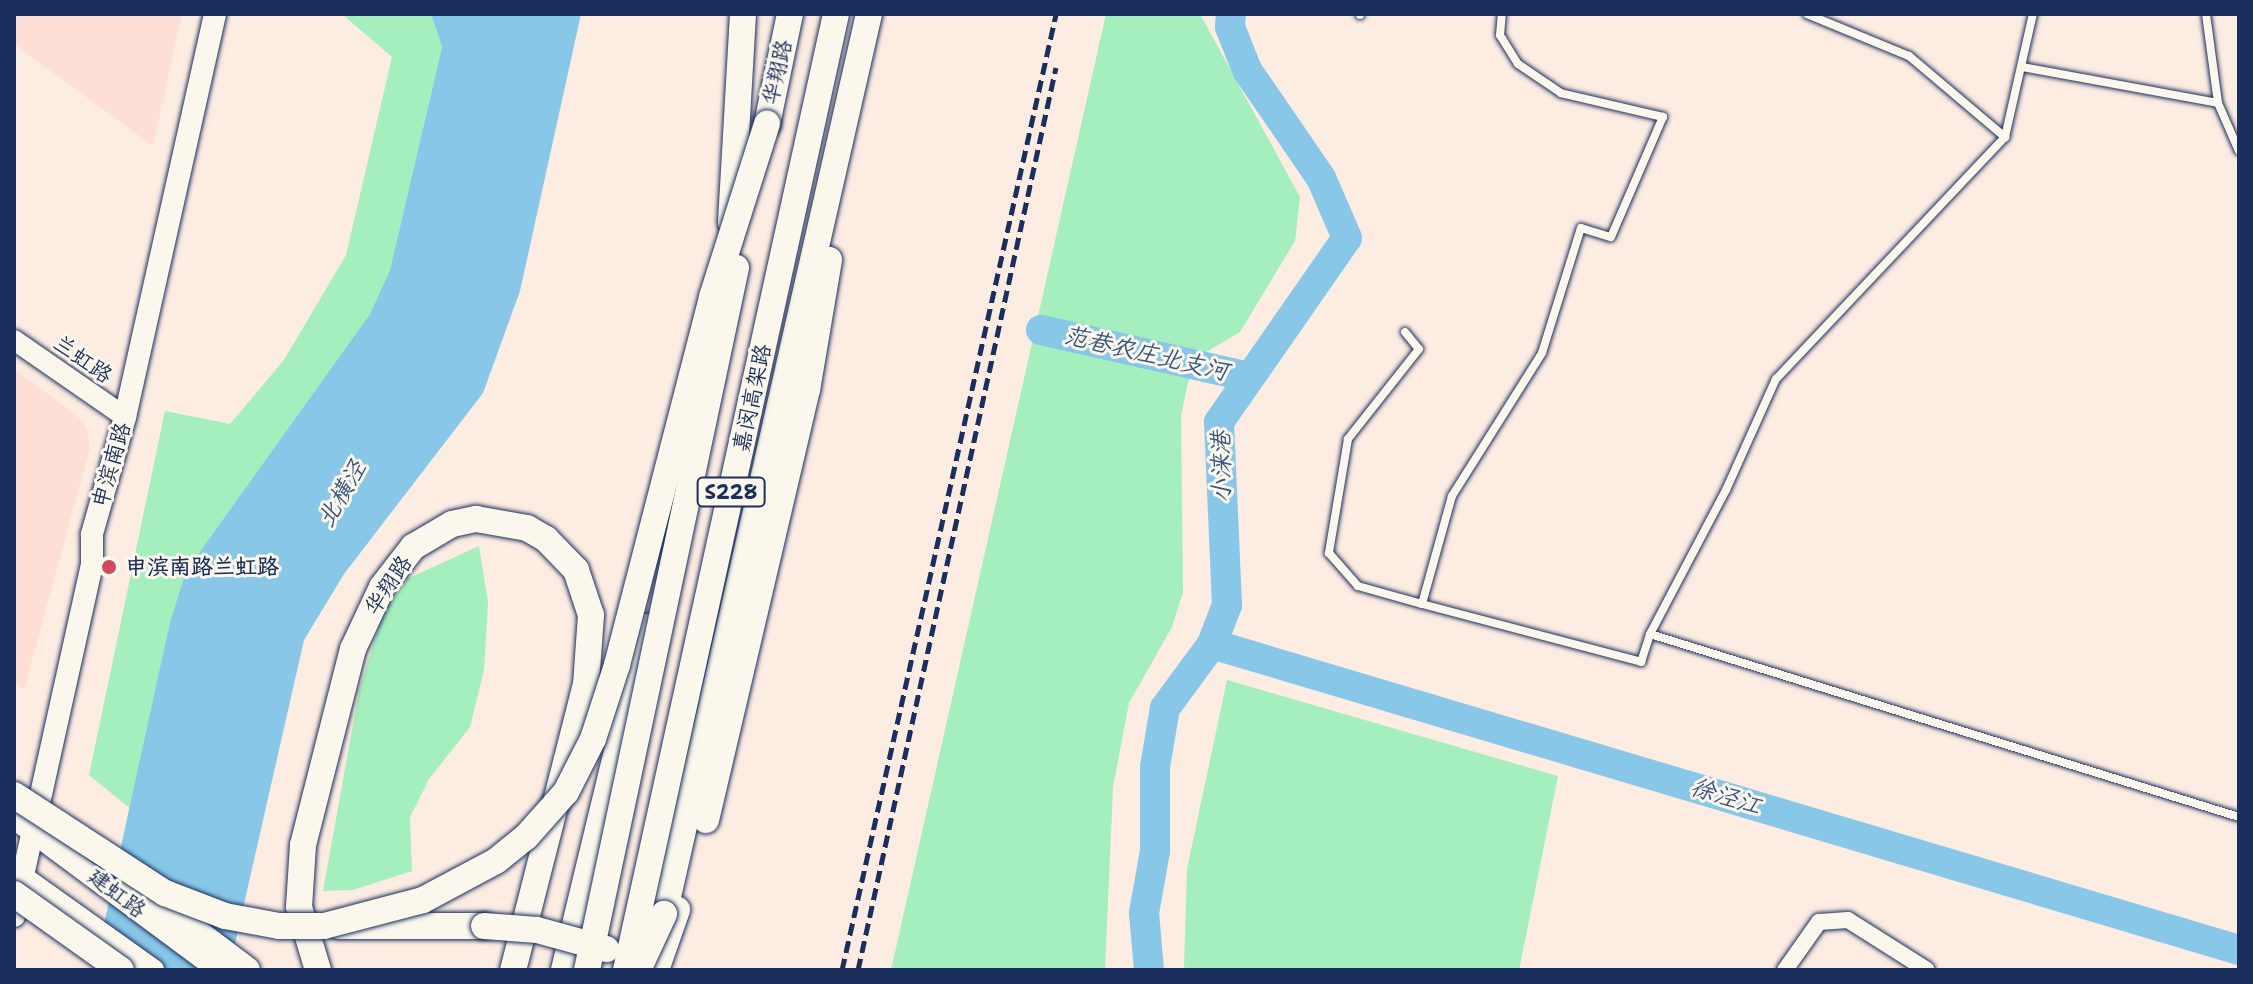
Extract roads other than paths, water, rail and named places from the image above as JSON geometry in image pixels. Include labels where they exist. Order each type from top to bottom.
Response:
[{"type":"main road","name":"申滨南路","points":[[14,914],[22,823],[92,563],[92,534],[125,417],[215,14]]},
{"type":"main road","points":[[728,280],[743,14]]},
{"type":"main road","name":"华翔路","points":[[564,970],[790,14]]},
{"type":"main road","name":"嘉闵高架路","points":[[587,970],[790,14]]},
{"type":"main road","name":"华翔路","points":[[640,970],[835,14]]},
{"type":"main road","name":"嘉闵高架路","points":[[626,970],[835,14]]},
{"type":"main road","points":[[69,835],[165,893],[225,916],[279,926],[537,930],[603,947],[640,970],[664,914],[697,783],[869,14]]},
{"type":"main road","points":[[324,926],[386,912],[456,883],[526,837],[566,792],[593,739],[617,665],[712,297],[767,124]]},
{"type":"main road","points":[[656,970],[703,832],[770,555],[820,326],[843,126]]},
{"type":"main road","name":"华翔路","points":[[318,970],[299,907],[303,845],[342,682],[365,620],[398,564],[429,534],[452,524],[476,519],[527,528],[563,554],[585,588],[592,627],[590,662],[513,970]]},
{"type":"main road","points":[[14,795],[247,970]]},
{"type":"main road","name":"建虹路","points":[[22,823],[219,970]]},
{"type":"main road","points":[[17,881],[121,970]]},
{"type":"main road","name":"建虹路","points":[[17,881],[94,927],[153,970]]},
{"type":"main road","points":[[14,914],[92,970]]},
{"type":"street","name":"兰虹路","points":[[14,340],[125,417]]},
{"type":"street","points":[[1785,970],[1819,922],[1848,920],[1927,970]]},
{"type":"lane","points":[[1422,604],[1452,496],[1542,353],[1581,228],[1611,237],[1663,117],[1561,93],[1518,64],[1500,35],[1502,14]]},
{"type":"lane","points":[[1807,14],[1909,56],[2005,137]]},
{"type":"lane","points":[[1405,332],[1419,349],[1348,439],[1329,553],[1358,586],[1641,662],[1650,634],[1726,490],[1776,379],[2005,137],[2033,14]]},
{"type":"lane","points":[[2206,14],[2218,103],[2239,151]]},
{"type":"lane","points":[[2022,67],[2218,103]]},
{"type":"lane","points":[[2229,128],[2239,125]]},
{"type":"lane","points":[[1650,634],[2239,817]]},
{"type":"water","name":"北横泾","points":[[431,14],[581,14],[520,291],[483,393],[344,574],[304,640],[229,970],[94,970],[170,622],[186,571],[370,314],[390,270],[442,47]]},
{"type":"waterway","name":"小涞港","points":[[1149,970],[1144,913],[1155,851],[1155,767],[1165,708],[1212,644],[1227,605],[1219,422],[1347,238],[1321,178],[1247,70],[1230,27],[1231,14]]},
{"type":"waterway","name":"范巷农庄北支河","points":[[1041,330],[1250,377]]},
{"type":"waterway","name":"徐泾江","points":[[1212,644],[2239,950]]},
{"type":"railway","points":[[842,970],[1056,14]]},
{"type":"railway","points":[[858,970],[1056,67]]},
{"type":"place","name":"申滨南路兰虹路","points":[[109,567]]}]
